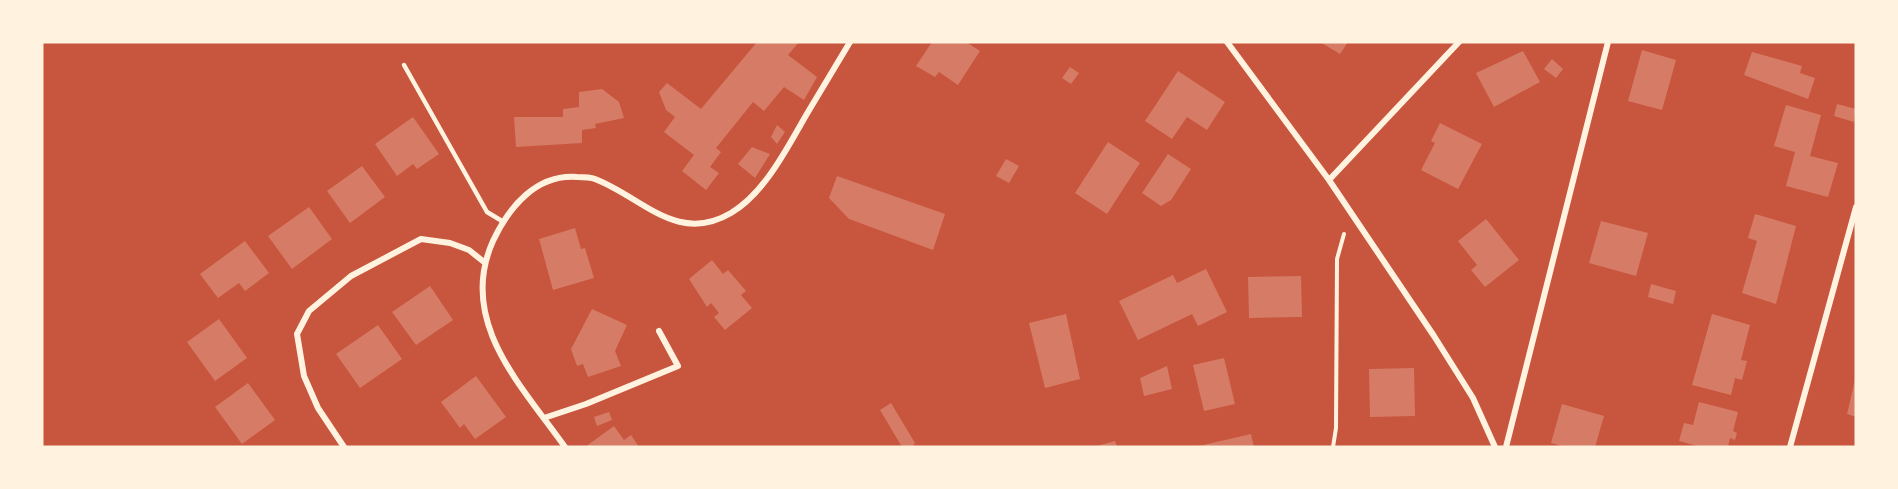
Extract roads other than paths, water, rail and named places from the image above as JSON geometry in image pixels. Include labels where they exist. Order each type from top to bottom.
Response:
[{"type":"street","points":[[565,447],[513,374],[486,327],[481,295],[484,262],[502,221],[519,199],[538,186],[561,176],[593,178],[667,220],[703,225],[732,212],[782,159],[850,42]]},
{"type":"street","points":[[1227,42],[1329,180],[1349,213],[1434,336],[1473,398],[1495,447]]},
{"type":"street","points":[[1329,180],[1459,42]]},
{"type":"street","points":[[1506,447],[1608,42]]},
{"type":"street","points":[[1790,447],[1856,207]]},
{"type":"street","points":[[344,447],[318,408],[304,376],[297,334],[309,310],[351,276],[421,239],[450,243],[469,250],[484,262]]},
{"type":"street","points":[[544,418],[586,404],[678,366],[659,331]]},
{"type":"lane","points":[[404,65],[487,212],[502,221]]}]
